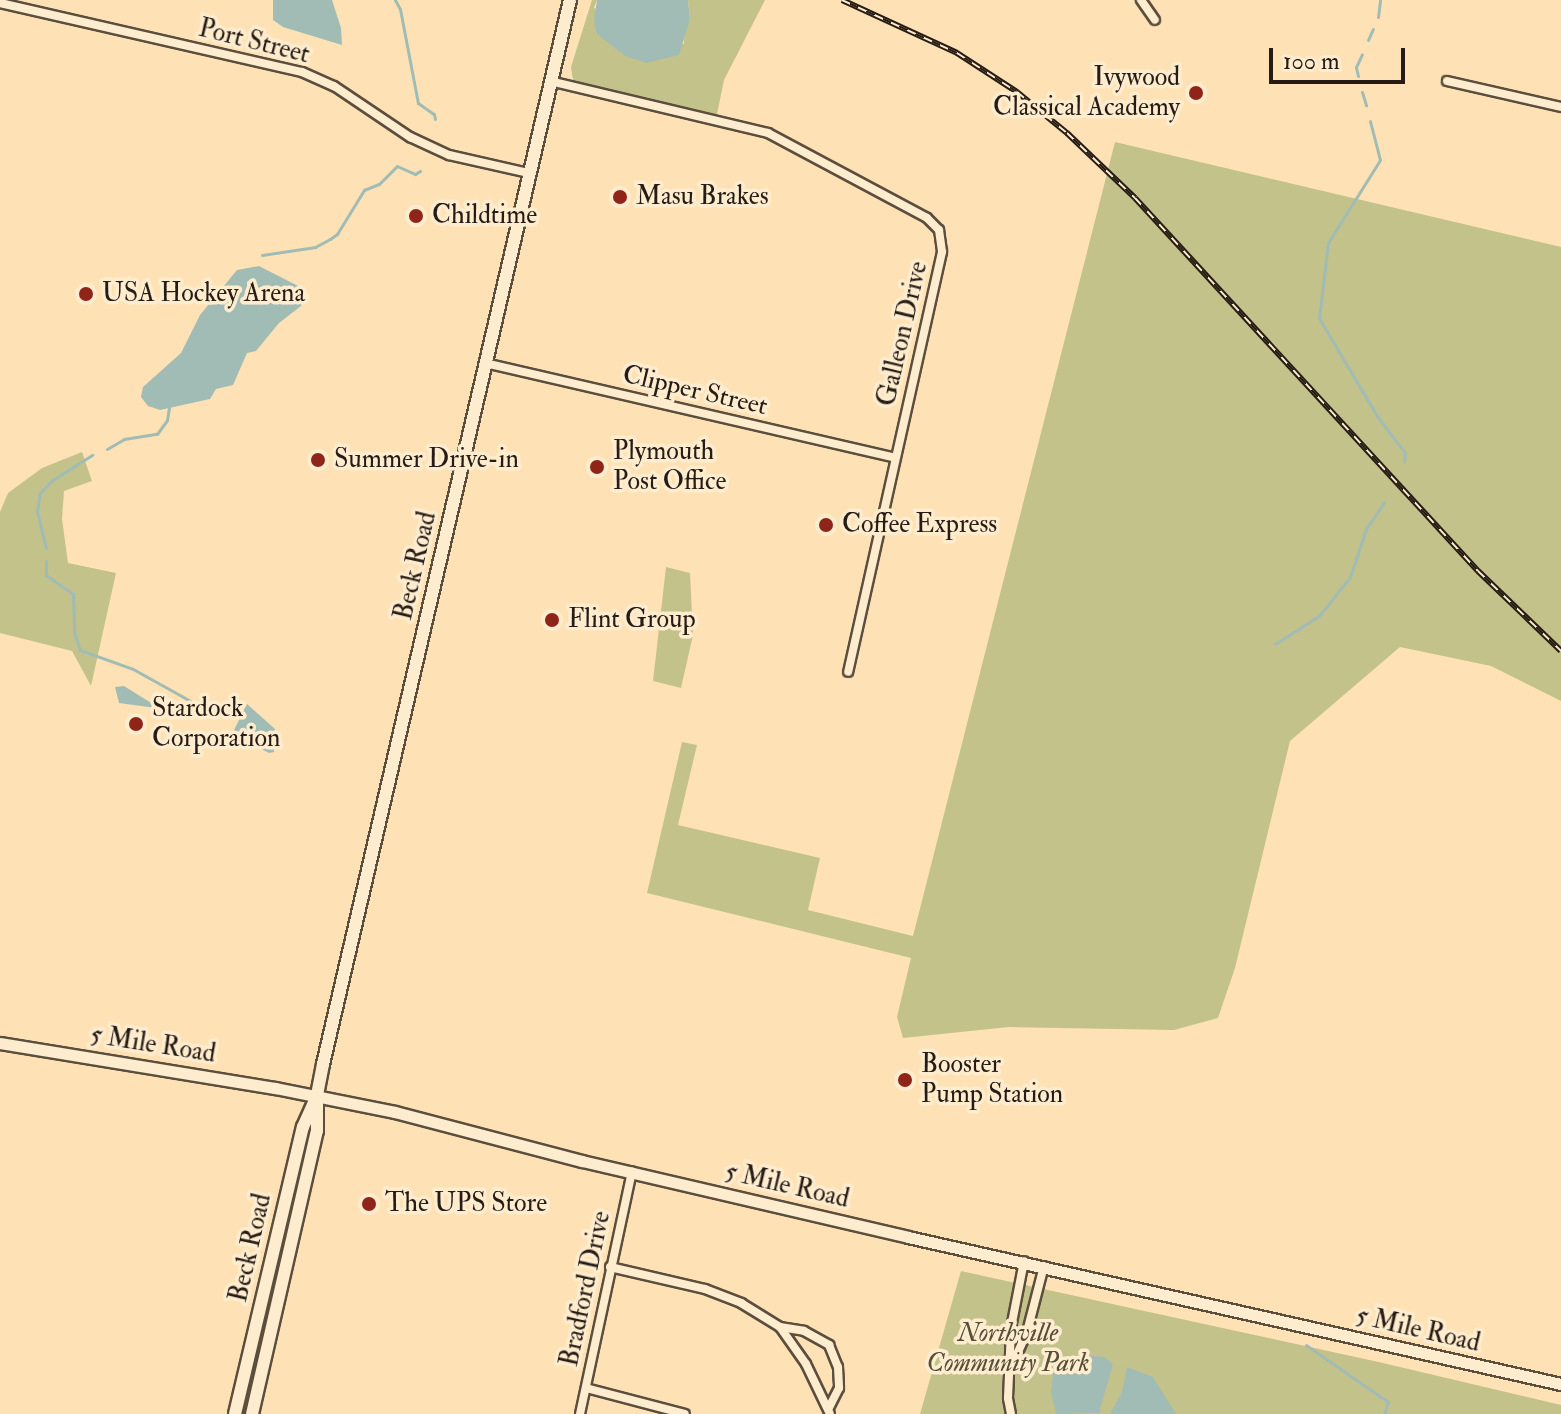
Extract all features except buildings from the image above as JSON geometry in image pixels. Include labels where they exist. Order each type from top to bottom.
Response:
[{"type":"main road","name":"Beck Road","points":[[235,1414],[303,1127],[317,1095],[570,0]]},
{"type":"main road","name":"Beck Road","points":[[252,1414],[317,1131],[317,1095]]},
{"type":"street","points":[[1141,0],[1155,20]]},
{"type":"street","name":"Port Street","points":[[0,3],[302,72],[334,86],[410,137],[449,155],[528,173]]},
{"type":"street","name":"Galleon Drive","points":[[550,81],[768,133],[934,224],[942,237],[942,252],[848,672]]},
{"type":"street","points":[[1447,81],[1561,107]]},
{"type":"street","name":"Clipper Street","points":[[485,363],[895,458]]},
{"type":"street","name":"5 Mile Road","points":[[0,1043],[317,1095],[632,1172],[1561,1384]]},
{"type":"street","name":"Bradford Drive","points":[[580,1414],[632,1172]]},
{"type":"street","points":[[1011,1414],[1008,1398],[1011,1328],[1024,1261]]},
{"type":"street","points":[[1011,1365],[1027,1332],[1044,1266]]},
{"type":"street","points":[[610,1267],[705,1289],[741,1303],[780,1327],[804,1331],[829,1345],[838,1367],[839,1388],[829,1411]]},
{"type":"street","points":[[780,1327],[806,1364],[829,1411]]},
{"type":"street","points":[[586,1388],[685,1414]]},
{"type":"green space","points":[[592,0],[597,0],[594,8],[684,44],[683,32],[690,19],[688,0],[765,0],[724,80],[716,119],[574,87],[571,67]]},
{"type":"green space","points":[[1115,142],[1561,247],[1561,701],[1491,666],[1400,647],[1290,741],[1235,968],[1218,1018],[1174,1030],[1009,1027],[903,1038],[897,1017],[911,958],[647,893],[682,742],[697,745],[678,825],[820,858],[808,910],[913,936]]},
{"type":"green space","points":[[82,452],[92,481],[64,491],[62,519],[68,563],[116,573],[91,686],[72,651],[0,633],[0,512],[8,493],[42,468]]},
{"type":"green space","points":[[666,567],[690,573],[693,635],[681,688],[653,681]]},
{"type":"green space","name":"Northville Community Park","points":[[961,1271],[1561,1405],[1561,1414],[920,1414]]},
{"type":"water","points":[[273,0],[332,0],[341,28],[342,45],[283,27],[273,20]]},
{"type":"water","points":[[597,0],[688,0],[690,19],[679,55],[646,63],[625,56],[597,34],[594,21]]},
{"type":"water","points":[[259,266],[306,290],[301,306],[279,323],[256,351],[247,353],[233,385],[216,389],[210,399],[160,410],[148,406],[141,397],[143,387],[181,353],[200,315],[237,270]]},
{"type":"water","points":[[124,686],[156,708],[119,703],[115,687]]},
{"type":"water","points":[[247,704],[275,729],[274,752],[269,753],[254,745],[248,748],[236,745],[237,738],[232,734]]},
{"type":"water","points":[[1085,1355],[1104,1357],[1113,1364],[1099,1413],[1056,1414],[1051,1393],[1054,1364]]},
{"type":"water","points":[[1127,1367],[1153,1377],[1176,1414],[1110,1414],[1122,1392]]},
{"type":"waterway","points":[[395,0],[400,9],[418,103],[434,114],[435,119]]},
{"type":"waterway","points":[[1378,17],[1380,0]]},
{"type":"waterway","points":[[1368,40],[1373,29]]},
{"type":"waterway","points":[[1358,76],[1356,67],[1362,54]]},
{"type":"waterway","points":[[1362,92],[1366,105]]},
{"type":"waterway","points":[[1370,121],[1380,160],[1328,243],[1319,318],[1377,416],[1405,453],[1404,462]]},
{"type":"waterway","points":[[262,255],[315,247],[337,234],[364,190],[379,184],[397,166],[415,174],[420,171]]},
{"type":"waterway","points":[[107,449],[124,439],[157,434],[167,420],[169,407]]},
{"type":"waterway","points":[[46,548],[37,511],[40,493],[51,481],[92,455]]},
{"type":"waterway","points":[[1275,644],[1319,616],[1350,577],[1366,529],[1384,502]]},
{"type":"waterway","points":[[46,561],[46,575],[73,594],[74,632],[80,650],[133,669],[212,713]]},
{"type":"waterway","points":[[1306,1345],[1388,1402],[1384,1414]]},
{"type":"railway","points":[[842,0],[957,53],[1017,92],[1067,133],[1135,198],[1478,571],[1561,651]]},
{"type":"place","name":"Ivywood Classical Academy","points":[[1196,93]]},
{"type":"place","name":"Masu Brakes","points":[[620,197]]},
{"type":"place","name":"Childtime","points":[[416,216]]},
{"type":"place","name":"USA Hockey Arena","points":[[86,294]]},
{"type":"place","name":"Summer Drive-in","points":[[318,460]]},
{"type":"place","name":"Plymouth Post Office","points":[[597,467]]},
{"type":"place","name":"Coffee Express","points":[[826,525]]},
{"type":"place","name":"Flint Group","points":[[552,620]]},
{"type":"place","name":"Stardock Corporation","points":[[136,724]]},
{"type":"place","name":"Booster Pump Station","points":[[905,1080]]},
{"type":"place","name":"The UPS Store","points":[[369,1204]]}]
